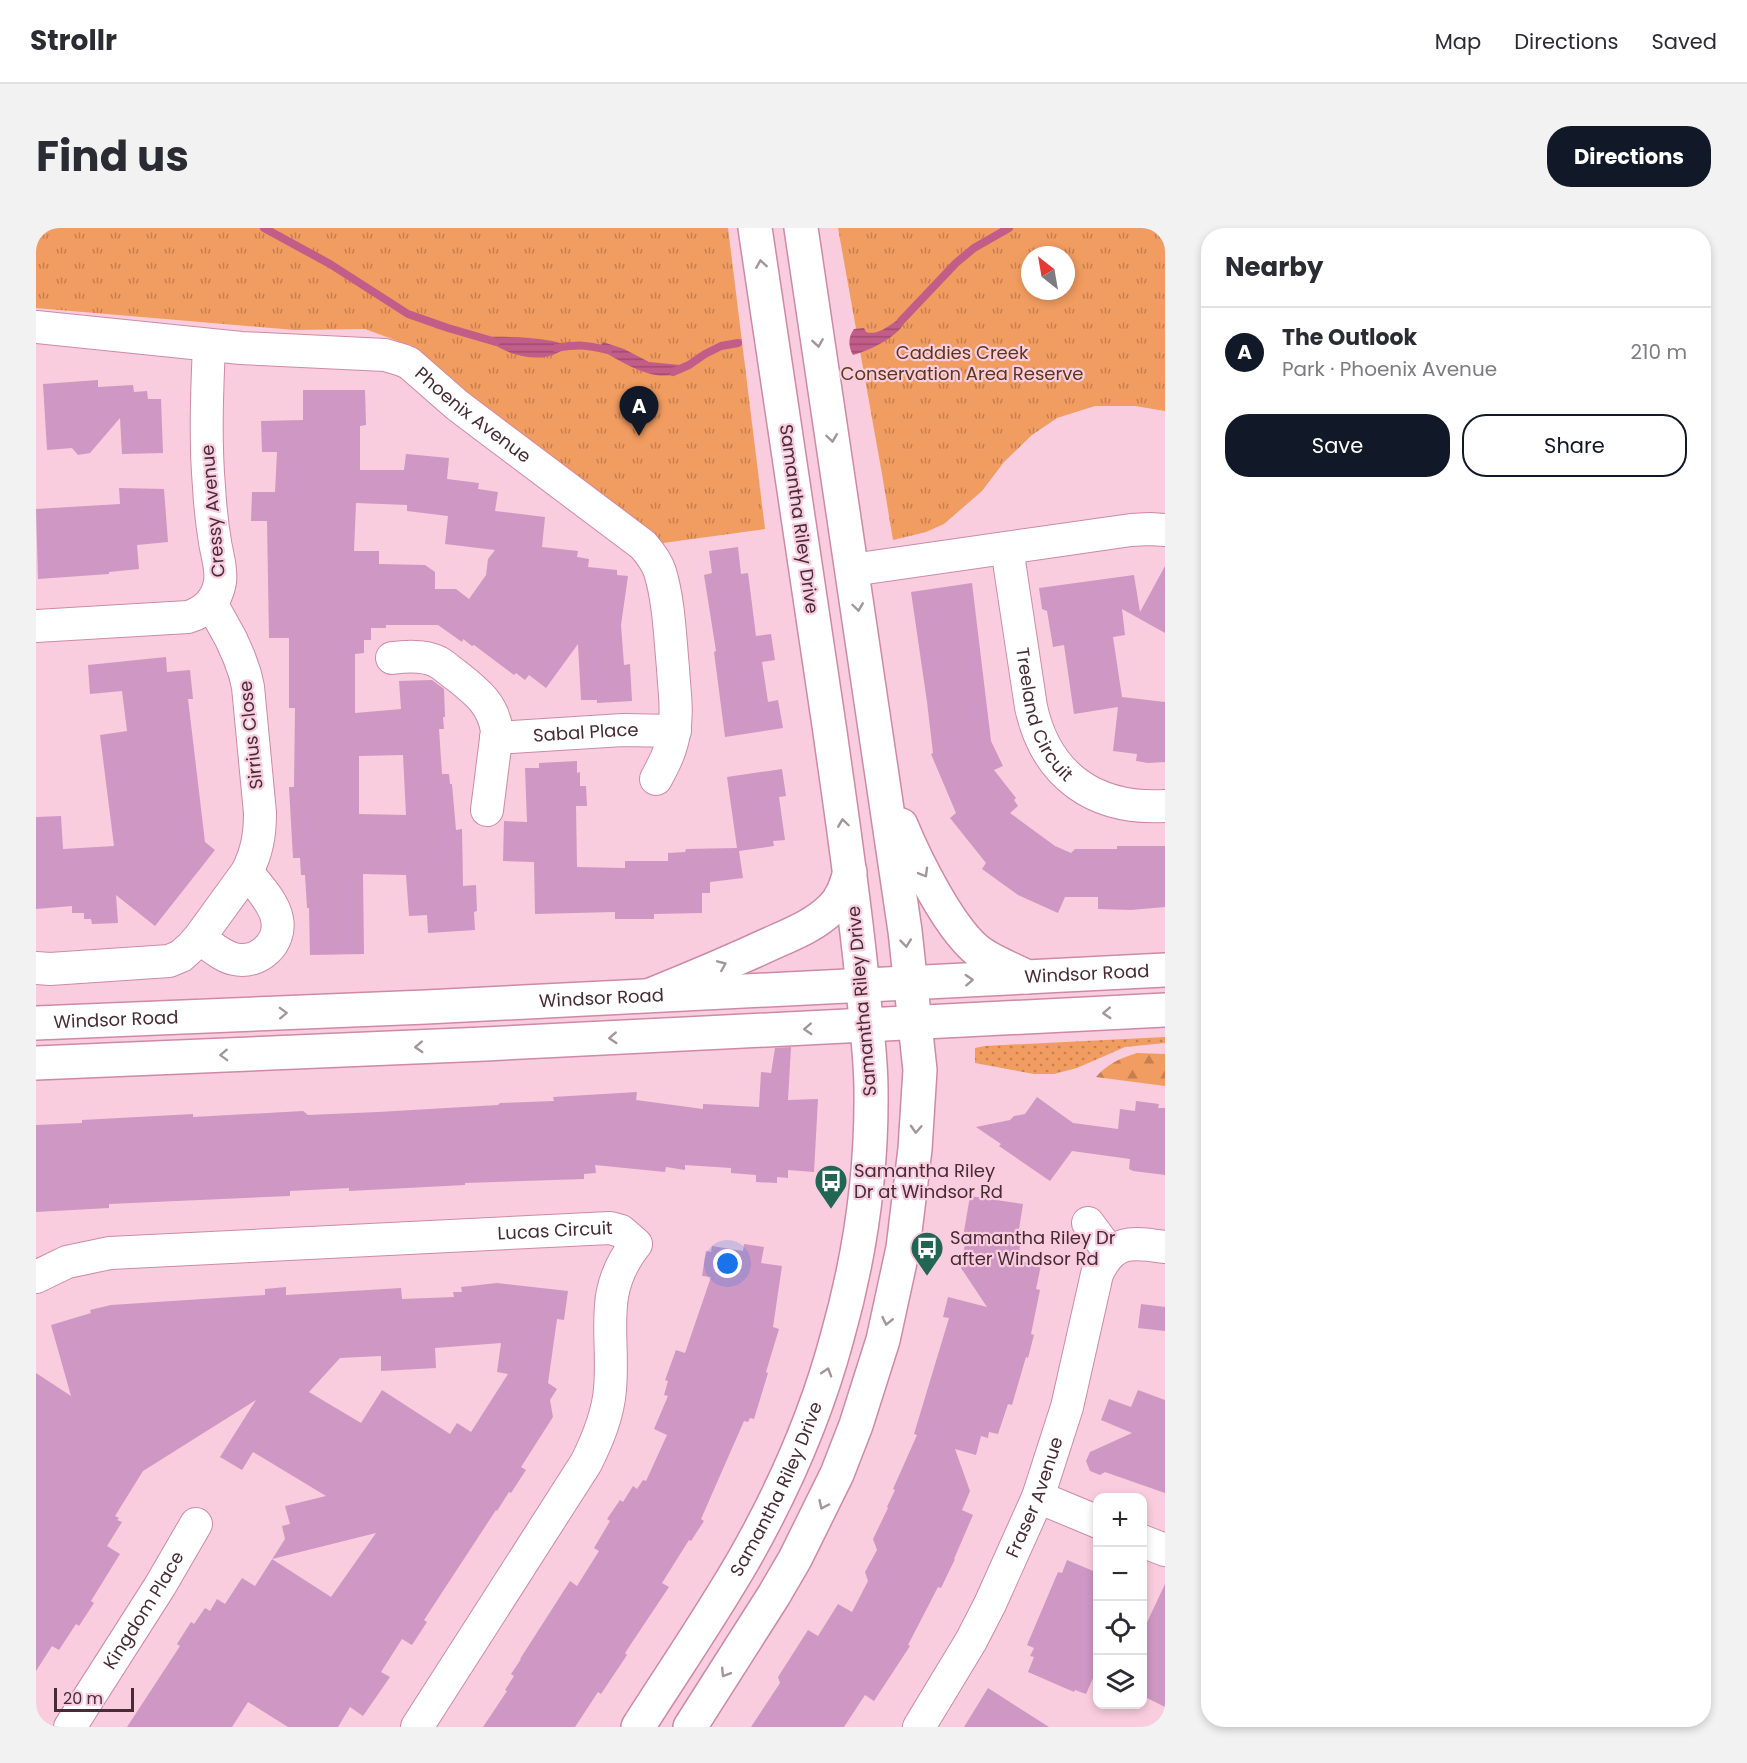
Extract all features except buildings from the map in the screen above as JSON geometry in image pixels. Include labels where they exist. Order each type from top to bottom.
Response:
[{"type":"main road","name":"Samantha Riley Drive","points":[[638,1727],[719,1601],[764,1522],[803,1439],[837,1340],[848,1297],[860,1240],[871,1137],[872,1087],[850,873],[781,392],[755,228]]},
{"type":"main road","points":[[690,1727],[795,1559],[837,1474],[870,1385],[894,1294],[903,1248],[910,1198],[920,1070],[905,930],[801,228]]},
{"type":"main road","points":[[883,781],[918,864],[957,927],[982,954],[1027,976]]},
{"type":"main road","points":[[649,996],[738,959],[810,924],[824,915],[839,899],[850,873]]},
{"type":"main road","name":"Windsor Road","points":[[36,1023],[426,1007],[1165,970]]},
{"type":"main road","points":[[36,1063],[346,1051],[1165,1010]]},
{"type":"street","name":"Phoenix Avenue","points":[[36,327],[209,345],[385,355],[410,363],[457,405],[643,545],[652,557],[663,585],[676,710],[675,731],[665,762],[656,779]]},
{"type":"street","name":"Cressy Avenue","points":[[36,626],[188,618],[211,603],[217,593],[220,574],[209,486],[207,441],[209,345]]},
{"type":"street","points":[[852,570],[1131,530],[1165,530]]},
{"type":"street","name":"Treeland Circuit","points":[[1007,548],[1030,706],[1037,731],[1048,754],[1073,781],[1109,801],[1128,806],[1165,806]]},
{"type":"street","name":"Sirrius Close","points":[[36,968],[169,962],[181,956],[199,938],[247,872],[257,848],[260,830],[248,687],[240,657],[211,603]]},
{"type":"street","points":[[392,658],[415,657],[438,662],[478,692],[486,701],[497,730],[487,810]]},
{"type":"street","name":"Sabal Place","points":[[496,738],[623,730],[675,731]]},
{"type":"street","points":[[199,938],[224,955],[236,960],[248,960],[259,956],[269,948],[278,929],[277,918],[274,908],[247,872]]},
{"type":"street","points":[[1088,1223],[1110,1253],[1125,1244],[1165,1246]]},
{"type":"street","name":"Lucas Circuit","points":[[36,1277],[66,1262],[110,1253],[610,1228],[621,1231],[636,1244],[621,1266],[610,1302],[610,1389],[608,1408],[595,1445],[586,1463],[417,1727]]},
{"type":"street","name":"Fraser Avenue","points":[[920,1727],[981,1623],[1009,1566],[1038,1497],[1067,1407],[1097,1274],[1110,1253]]},
{"type":"street","points":[[1038,1497],[1093,1520]]},
{"type":"street","name":"Kingdom Place","points":[[70,1727],[160,1586],[196,1524]]},
{"type":"street","points":[[1147,1543],[1165,1550]]},
{"type":"green space","points":[[36,228],[728,228],[765,529],[663,543],[403,343],[365,329],[295,330],[36,308]]},
{"type":"green space","name":"Caddies Creek Conservation Area Reserve","points":[[838,228],[1165,228],[1165,411],[1135,406],[1095,406],[1057,418],[1032,435],[1004,462],[982,491],[944,524],[926,532],[893,540]]},
{"type":"green space","points":[[1165,1037],[1165,1043],[1125,1047],[1077,1068],[1054,1074],[1034,1074],[975,1063],[975,1048],[985,1046]]},
{"type":"green space","points":[[1137,1053],[1165,1054],[1165,1086],[1096,1077],[1115,1062]]},
{"type":"shaded area","points":[[908,314],[901,328],[891,337],[872,348],[853,355],[849,342],[854,329],[864,328],[866,332],[877,332]]},
{"type":"shaded area","points":[[490,337],[542,339],[567,346],[549,356],[527,357],[505,351],[487,340]]},
{"type":"shaded area","points":[[603,342],[624,349],[649,362],[680,365],[687,370],[664,376],[642,371],[600,350]]},
{"type":"waterway","points":[[264,228],[330,264],[408,314],[496,342]]},
{"type":"waterway","points":[[901,321],[956,263],[974,248],[1009,228]]},
{"type":"waterway","points":[[673,372],[721,346],[738,343]]},
{"type":"waterway","points":[[556,348],[582,346],[608,350]]},
{"type":"place","name":"The Outlook","points":[[639,436]]},
{"type":"place","name":"Samantha Riley Dr at Windsor Rd","points":[[831,1210]]},
{"type":"place","name":"Samantha Riley Dr after Windsor Rd","points":[[927,1277]]}]
